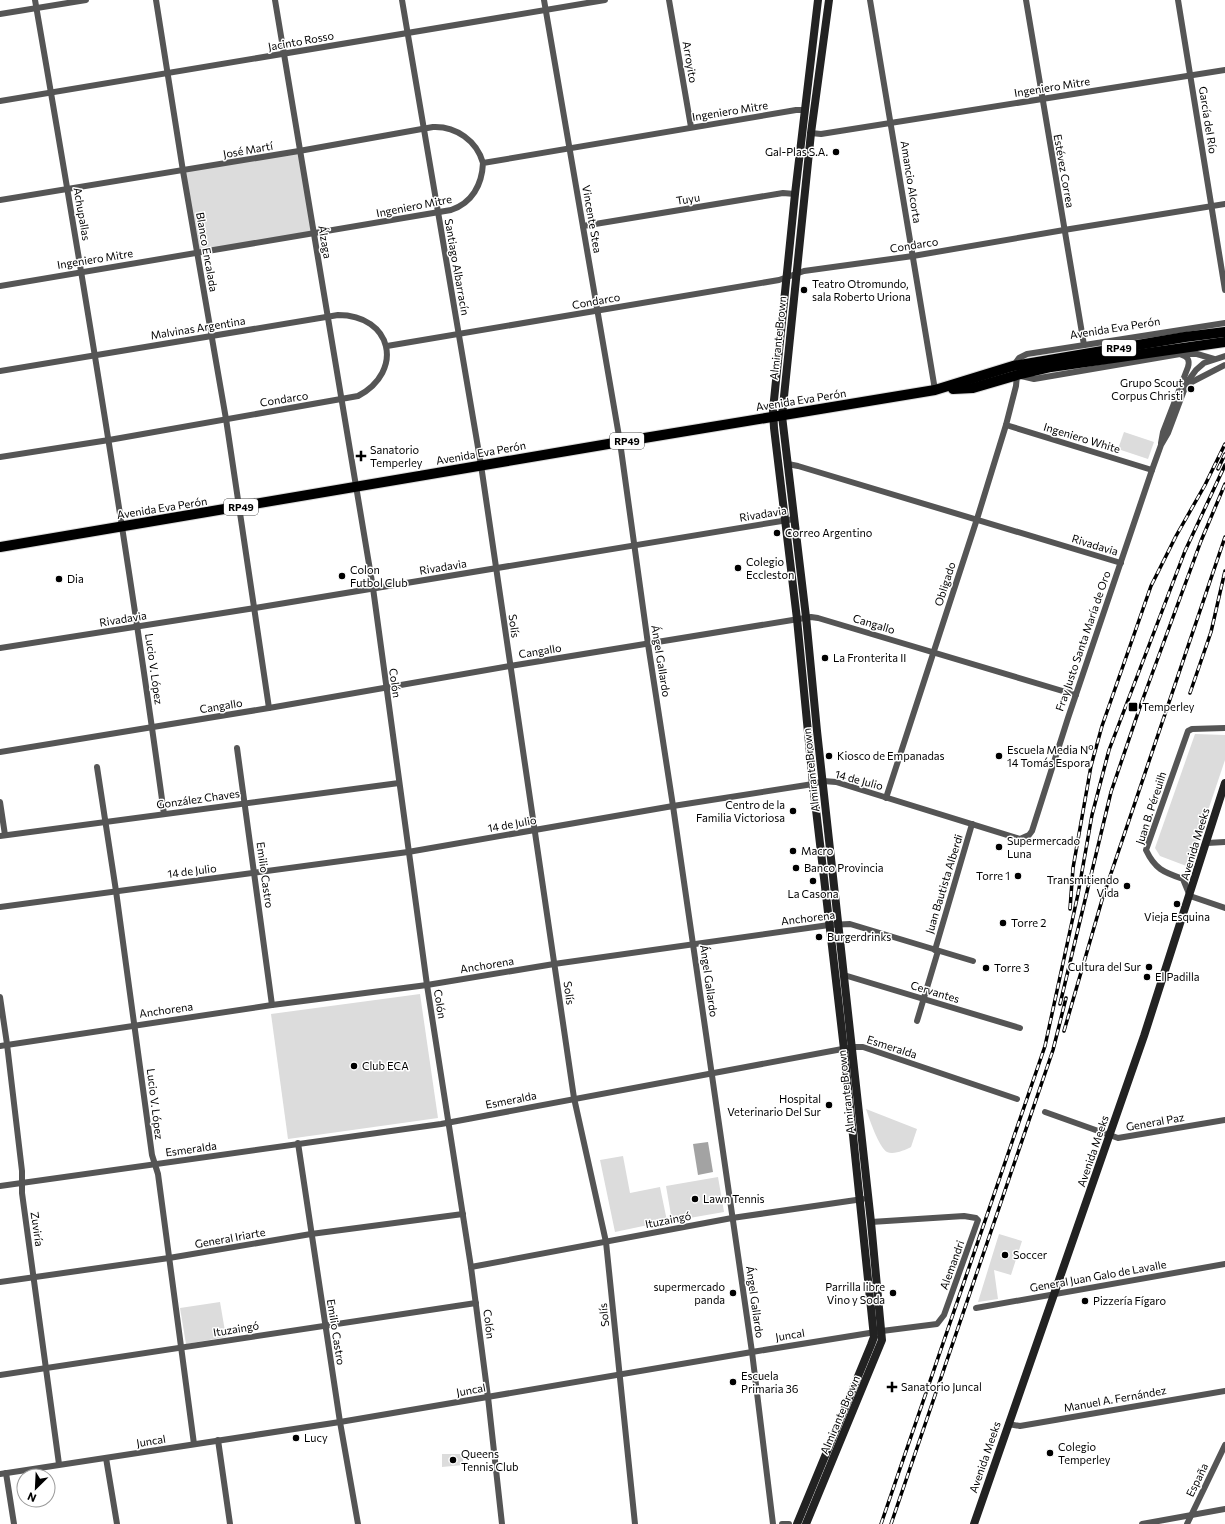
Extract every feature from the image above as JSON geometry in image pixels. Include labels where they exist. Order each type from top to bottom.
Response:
[{"type":"main road","name":"Almirante Brown","points":[[797,1524],[871,1345],[873,1332],[844,1049],[813,784],[797,619],[785,520],[778,416],[787,278],[795,194],[818,0]]},
{"type":"main road","name":"Almirante Brown","points":[[806,1524],[881,1344],[882,1331],[853,1047],[806,617],[788,464],[778,416],[829,0]]},
{"type":"main road","name":"RP49","points":[[939,390],[974,388],[1015,370],[1185,337],[1225,332]]},
{"type":"main road","name":"RP49","points":[[1015,370],[1051,367],[1225,342]]},
{"type":"main road","name":"Avenida Eva Perón","points":[[0,547],[481,465],[939,390]]},
{"type":"main road","name":"Avenida Meeks","points":[[974,1524],[1110,1136],[1190,896],[1225,783]]},
{"type":"street","name":"Achupallas","points":[[35,0],[123,526]]},
{"type":"street","points":[[0,14],[86,0]]},
{"type":"street","name":"Blanco Encalada","points":[[156,0],[183,171],[226,419],[239,507]]},
{"type":"street","name":"Álzaga","points":[[275,0],[356,487]]},
{"type":"street","name":"Santiago Albarracín","points":[[402,0],[481,465]]},
{"type":"street","name":"Vincente Stea","points":[[544,0],[620,442]]},
{"type":"street","name":"Jacinto Rosso","points":[[0,101],[605,0]]},
{"type":"street","name":"Arroyito","points":[[669,0],[691,127]]},
{"type":"street","name":"Amancio Alcorta","points":[[870,0],[913,256],[939,390]]},
{"type":"street","name":"Estévez Correa","points":[[1026,0],[1084,345]]},
{"type":"street","name":"García del Río","points":[[1178,0],[1225,290]]},
{"type":"street","name":"Ingeniero Mitre","points":[[812,133],[821,134],[1225,70]]},
{"type":"street","name":"Ingeniero Mitre","points":[[0,286],[81,271],[437,213],[459,207],[470,198],[478,185],[483,171],[483,163],[691,127],[804,110]]},
{"type":"street","name":"José Martí","points":[[0,200],[183,171],[424,128],[440,127],[456,131],[464,136],[479,151],[483,163]]},
{"type":"street","name":"Tuyu","points":[[583,226],[783,193],[795,194]]},
{"type":"street","name":"Condarco","points":[[0,457],[109,440],[358,396],[377,382],[384,366],[387,346],[787,278],[804,271],[913,256],[1225,204]]},
{"type":"street","name":"Malvinas Argentina","points":[[0,371],[327,316],[349,315],[367,321],[380,333],[387,346]]},
{"type":"street","name":"Avenida Eva Perón","points":[[1015,370],[1019,358],[1027,354],[1225,322]]},
{"type":"street","points":[[1015,370],[1034,379],[1180,354],[1197,354],[1214,359]]},
{"type":"street","name":"Fray Justo Santa María de Oro","points":[[1020,839],[1026,837],[1032,831],[1152,470],[1161,445],[1168,433],[1189,363],[1187,358],[1180,354]]},
{"type":"street","points":[[1183,386],[1204,363],[1225,356]]},
{"type":"street","points":[[1183,386],[1225,365]]},
{"type":"street","name":"Obligado","points":[[886,798],[1006,425],[1016,386],[1015,370]]},
{"type":"street","name":"Ingeniero White","points":[[1006,425],[1152,470]]},
{"type":"street","name":"Ángel Gallardo","points":[[620,442],[648,644],[752,1352],[773,1524]]},
{"type":"street","name":"Rivadavia","points":[[788,464],[1121,563]]},
{"type":"street","name":"Solís","points":[[481,465],[510,666],[536,830],[574,1098],[606,1242],[635,1524]]},
{"type":"street","name":"Colón","points":[[356,487],[372,588],[427,985],[471,1267],[488,1397],[502,1524]]},
{"type":"street","points":[[239,507],[269,708]]},
{"type":"street","name":"Rivadavia","points":[[0,648],[255,608],[794,519]]},
{"type":"street","name":"Lucio V. López","points":[[123,526],[164,814]]},
{"type":"street","name":"Cangallo","points":[[0,752],[806,617],[818,618],[1076,695]]},
{"type":"street","name":"Juan B. Péreuilh","points":[[1190,896],[1183,879],[1166,873],[1152,863],[1146,850],[1188,731],[1225,728]]},
{"type":"street","name":"Emilio Castro","points":[[237,748],[272,1005]]},
{"type":"street","name":"Lucio V. López","points":[[97,767],[135,1025],[152,1155],[158,1174],[194,1444]]},
{"type":"street","name":"14 de Julio","points":[[0,907],[408,852],[673,806],[813,784],[823,781],[836,782],[1020,839]]},
{"type":"street","name":"González Chaves","points":[[3,835],[399,783]]},
{"type":"street","points":[[0,802],[3,835]]},
{"type":"street","name":"Juan Bautista Alberdi","points":[[917,1021],[972,824]]},
{"type":"street","points":[[1207,843],[1225,842]]},
{"type":"street","points":[[1190,896],[1225,908]]},
{"type":"street","name":"Anchorena","points":[[0,1046],[272,1005],[427,985],[554,964],[839,924],[850,924],[973,961]]},
{"type":"street","name":"Cervantes","points":[[844,975],[1020,1028]]},
{"type":"street","name":"Zuviría","points":[[0,997],[22,1171],[22,1193],[59,1464]]},
{"type":"street","name":"Esmeralda","points":[[0,1186],[448,1122],[853,1047],[863,1047],[1017,1098]]},
{"type":"street","name":"General Paz","points":[[1045,1112],[1110,1136],[1124,1138],[1225,1119]]},
{"type":"street","name":"Emilio Castro","points":[[298,1143],[340,1422],[358,1524]]},
{"type":"street","name":"Ituzaingó","points":[[471,1267],[732,1218],[869,1198]]},
{"type":"street","name":"General Iriarte","points":[[0,1282],[170,1258],[312,1234],[463,1214]]},
{"type":"street","name":"Alemandri","points":[[871,1222],[964,1216],[976,1218],[978,1220],[942,1319]]},
{"type":"street","name":"General Juan Galo de Lavalle","points":[[976,1308],[1225,1264]]},
{"type":"street","name":"Ituzaingó","points":[[0,1375],[476,1303]]},
{"type":"street","name":"Juncal","points":[[3,1474],[59,1464],[340,1422],[873,1332],[937,1324],[942,1319]]},
{"type":"street","name":"Manuel A. Fernández","points":[[1008,1424],[1020,1426],[1225,1391]]},
{"type":"street","points":[[218,1440],[230,1524]]},
{"type":"street","name":"España","points":[[1187,1524],[1225,1445]]},
{"type":"street","points":[[106,1458],[117,1524]]},
{"type":"street","points":[[3,1474],[14,1524]]},
{"type":"street","points":[[1142,1524],[1225,1509]]},
{"type":"street","points":[[782,1524],[789,1524]]},
{"type":"shaded area","points":[[299,151],[313,234],[197,253],[183,171]]},
{"type":"shaded area","points":[[1124,432],[1154,442],[1148,459],[1118,449]]},
{"type":"shaded area","points":[[1195,734],[1225,735],[1225,760],[1189,867],[1160,856],[1155,848]]},
{"type":"shaded area","name":"Club ECA","points":[[420,994],[438,1118],[288,1139],[271,1014]]},
{"type":"shaded area","points":[[866,1109],[917,1129],[911,1147],[896,1153],[887,1152],[878,1139]]},
{"type":"shaded area","points":[[708,1142],[713,1172],[698,1175],[693,1144]]},
{"type":"shaded area","points":[[623,1156],[630,1193],[660,1187],[667,1221],[615,1232],[600,1160]]},
{"type":"shaded area","name":"Lawn Tennis","points":[[718,1177],[724,1212],[672,1221],[666,1186]]},
{"type":"shaded area","name":"Soccer","points":[[999,1234],[1022,1241],[1011,1275],[994,1270],[998,1299],[978,1302]]},
{"type":"shaded area","points":[[220,1302],[226,1337],[186,1344],[180,1308]]},
{"type":"shaded area","name":"Queens Tennis Club","points":[[442,1454],[463,1454],[463,1465],[442,1467]]},
{"type":"railway","points":[[1070,909],[1073,868],[1091,766],[1102,726],[1151,586],[1176,536],[1205,485],[1225,444]]},
{"type":"railway","points":[[1218,469],[1225,454]]},
{"type":"railway","points":[[881,1524],[1045,1046],[1078,894],[1092,815],[1109,750],[1185,551],[1225,465]]},
{"type":"railway","points":[[1060,1004],[1111,792],[1141,704],[1201,541],[1225,484]]},
{"type":"railway","points":[[1064,1031],[1102,900],[1225,537]]},
{"type":"railway","points":[[1190,693],[1211,632],[1225,571]]},
{"type":"railway","points":[[891,1524],[1053,1050],[1066,998]]},
{"type":"place","name":"Gal-Plas S.A.","points":[[836,152]]},
{"type":"place","name":"Teatro Otromundo, sala Roberto Uriona","points":[[804,290]]},
{"type":"place","name":"Grupo Scout Corpus Christi","points":[[1191,389]]},
{"type":"place","name":"Sanatorio Temperley","points":[[361,456]]},
{"type":"place","name":"Correo Argentino","points":[[777,533]]},
{"type":"place","name":"Colegio Eccleston","points":[[738,568]]},
{"type":"place","name":"Colon Futbol Club","points":[[342,576]]},
{"type":"place","name":"Dia","points":[[59,579]]},
{"type":"place","name":"La Fronterita II","points":[[825,658]]},
{"type":"place","name":"Temperley","points":[[1133,707]]},
{"type":"place","name":"Kiosco de Empanadas","points":[[829,756]]},
{"type":"place","name":"Escuela Media N° 14 Tomás Espora","points":[[999,756]]},
{"type":"place","name":"Centro de la Familia Victoriosa","points":[[793,811]]},
{"type":"place","name":"Supermercado Luna","points":[[999,847]]},
{"type":"place","name":"Macro","points":[[793,851]]},
{"type":"place","name":"Banco Provincia","points":[[796,868]]},
{"type":"place","name":"Torre 1","points":[[1018,876]]},
{"type":"place","name":"La Casona","points":[[813,881]]},
{"type":"place","name":"Transmitiendo Vida","points":[[1127,886]]},
{"type":"place","name":"Vieja Esquina","points":[[1177,904]]},
{"type":"place","name":"Torre 2","points":[[1003,923]]},
{"type":"place","name":"Burgerdrinks","points":[[819,937]]},
{"type":"place","name":"Cultura del Sur","points":[[1149,967]]},
{"type":"place","name":"Torre 3","points":[[986,968]]},
{"type":"place","name":"El Padilla","points":[[1147,977]]},
{"type":"place","name":"Club ECA","points":[[354,1066]]},
{"type":"place","name":"Hospital Veterinario Del Sur","points":[[829,1105]]},
{"type":"place","name":"Lawn Tennis","points":[[695,1199]]},
{"type":"place","name":"Soccer","points":[[1005,1255]]},
{"type":"place","name":"supermercado panda","points":[[733,1293]]},
{"type":"place","name":"Parrilla libre Vino y Soda","points":[[893,1293]]},
{"type":"place","name":"Pizzería Fígaro","points":[[1085,1301]]},
{"type":"place","name":"Escuela Primaria 36","points":[[733,1382]]},
{"type":"place","name":"Sanatorio Juncal","points":[[892,1387]]},
{"type":"place","name":"Lucy","points":[[296,1438]]},
{"type":"place","name":"Colegio Temperley","points":[[1050,1453]]},
{"type":"place","name":"Queens Tennis Club","points":[[453,1460]]}]
